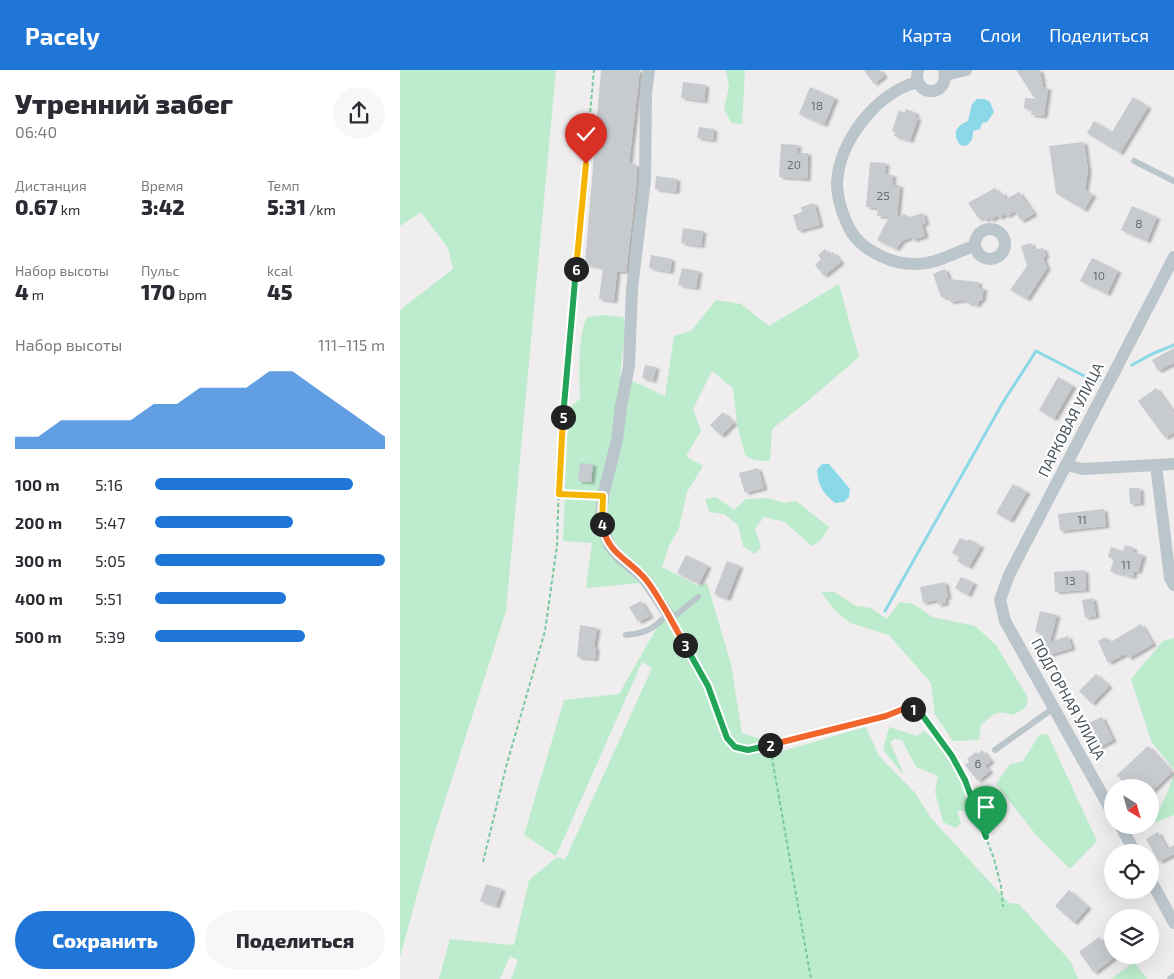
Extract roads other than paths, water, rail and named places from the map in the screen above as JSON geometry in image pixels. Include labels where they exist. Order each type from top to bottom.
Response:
[{"type":"street","points":[[649,70],[646,94],[645,180],[632,289],[629,366],[617,440],[603,496],[601,519],[610,546],[620,558],[644,578],[668,614]]},
{"type":"street","points":[[966,70],[945,72],[944,84],[938,90],[931,92],[924,90],[918,76],[885,97],[863,120],[853,134],[841,166],[837,184],[846,220],[856,237],[868,248],[883,256],[900,262],[914,264],[944,259],[975,246]]},
{"type":"street","name":"ПАРКОВАЯ УЛИЦА","points":[[1000,600],[1009,575],[1174,257]]},
{"type":"street","points":[[1066,465],[1083,469],[1174,464]]},
{"type":"street","points":[[1156,465],[1170,578],[1174,585]]},
{"type":"street","name":"ПОДГОРНАЯ УЛИЦА","points":[[1000,600],[1005,621],[1104,797]]},
{"type":"street","points":[[1159,895],[1174,922]]},
{"type":"lane","points":[[1134,160],[1174,181]]},
{"type":"lane","points":[[626,635],[642,633],[657,624],[668,614],[676,615],[698,597]]},
{"type":"lane","points":[[668,614],[708,686],[727,738],[735,747],[748,750],[868,721]]},
{"type":"lane","points":[[995,750],[1055,707]]},
{"type":"lane","points":[[1170,979],[1174,976]]},
{"type":"water","points":[[977,99],[985,99],[990,102],[994,112],[987,122],[982,123],[980,129],[973,131],[972,140],[966,146],[960,145],[956,137],[956,130],[968,121],[972,104]]},
{"type":"water","points":[[822,464],[829,464],[850,489],[849,497],[844,502],[835,503],[822,489],[817,470]]},
{"type":"waterway","points":[[1132,365],[1174,345]]},
{"type":"waterway","points":[[885,611],[1002,404],[1036,351],[1092,380],[1100,379]]}]
